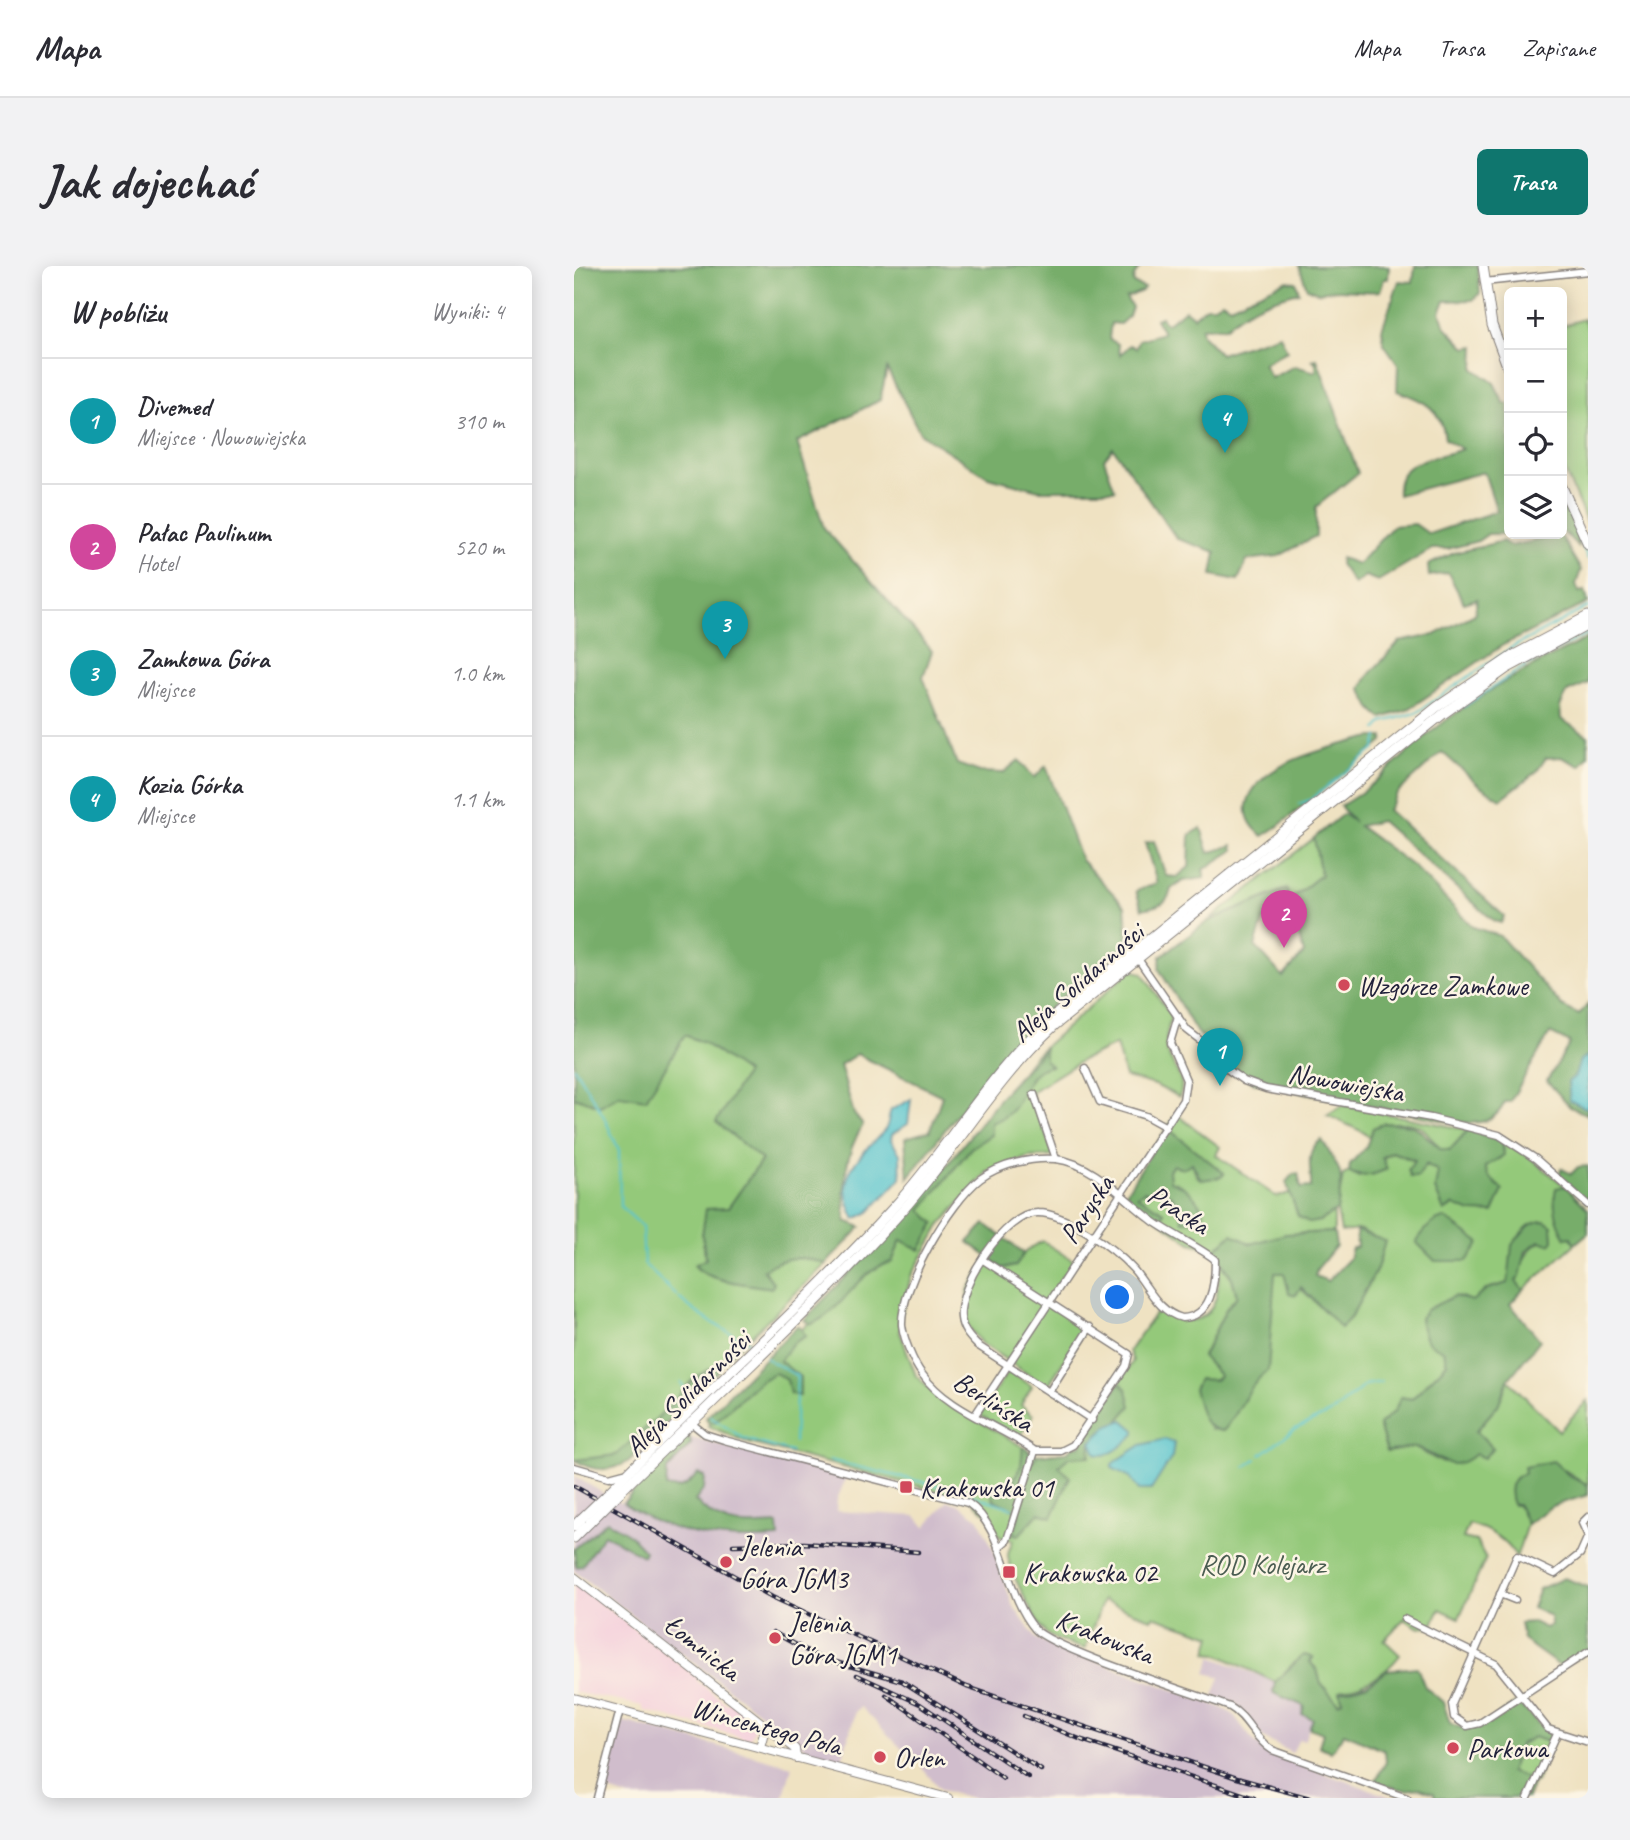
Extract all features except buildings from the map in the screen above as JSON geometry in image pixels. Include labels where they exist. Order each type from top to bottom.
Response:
[{"type":"main road","points":[[1483,266],[1492,325],[1504,357]]},
{"type":"main road","points":[[1567,498],[1588,544]]},
{"type":"main road","name":"Aleja Solidarności","points":[[574,1538],[586,1520],[610,1495],[690,1419],[896,1204],[1024,1044],[1457,693],[1527,648],[1588,615]]},
{"type":"main road","name":"Aleja Solidarności","points":[[1135,955],[1462,699],[1522,660],[1588,625]]},
{"type":"main road","name":"Aleja Solidarności","points":[[610,1495],[632,1468],[690,1419]]},
{"type":"main road","name":"Aleja Solidarności","points":[[574,1526],[586,1520]]},
{"type":"street","points":[[1484,282],[1588,271]]},
{"type":"street","name":"Nowowiejska","points":[[1135,955],[1178,1017],[1220,1064],[1251,1084],[1431,1118],[1499,1135],[1536,1159],[1588,1205]]},
{"type":"street","name":"Paryska","points":[[975,1415],[1186,1094],[1186,1080],[1170,1043],[1178,1017]]},
{"type":"street","points":[[1085,1068],[1100,1102],[1132,1111],[1166,1127]]},
{"type":"street","points":[[1034,1094],[1056,1159]]},
{"type":"street","name":"Berlińska","points":[[998,1548],[1007,1540],[1035,1451],[934,1389],[921,1373],[902,1325],[914,1275],[942,1227],[981,1179],[1029,1160],[1056,1159],[1087,1170],[1120,1194]]},
{"type":"street","name":"Praska","points":[[1093,1237],[1132,1268],[1167,1311],[1182,1318],[1195,1315],[1206,1306],[1212,1288],[1215,1260],[1208,1252],[1181,1241],[1120,1194]]},
{"type":"street","points":[[1092,1420],[977,1345],[968,1336],[961,1319],[966,1289],[1008,1225],[1030,1213],[1056,1216],[1093,1237]]},
{"type":"street","points":[[983,1260],[1129,1354],[1126,1366],[1073,1445],[1061,1451],[1035,1451]]},
{"type":"street","points":[[1049,1392],[1090,1327]]},
{"type":"street","name":"Krakowska","points":[[690,1419],[716,1437],[961,1500],[985,1518],[1013,1595],[1034,1628],[1046,1639],[1230,1707],[1242,1716],[1260,1741],[1272,1750],[1407,1798]]},
{"type":"street","points":[[574,1467],[611,1477],[632,1468]]},
{"type":"street","points":[[574,1467],[610,1480],[610,1495]]},
{"type":"street","points":[[1588,1517],[1582,1523],[1588,1536],[1580,1554],[1555,1574],[1517,1556],[1452,1704],[1454,1717],[1459,1723],[1476,1725],[1588,1652]]},
{"type":"street","name":"Łomnicka","points":[[574,1577],[766,1725],[795,1749],[796,1758]]},
{"type":"street","points":[[1500,1594],[1515,1600]]},
{"type":"street","points":[[1404,1619],[1496,1664],[1543,1724],[1557,1734],[1588,1742]]},
{"type":"street","name":"Wincentego Pola","points":[[574,1698],[948,1798]]},
{"type":"street","points":[[597,1798],[620,1710]]},
{"type":"street","points":[[760,1748],[766,1725]]},
{"type":"street","points":[[1528,1798],[1557,1734]]},
{"type":"shaded area","points":[[687,1437],[847,1476],[837,1499],[836,1511],[916,1516],[925,1527],[948,1501],[958,1504],[979,1519],[993,1549],[1012,1604],[1036,1639],[1220,1707],[1233,1714],[1255,1743],[1272,1755],[1394,1798],[972,1798],[941,1790],[921,1767],[924,1764],[909,1749],[906,1753],[861,1707],[856,1711],[841,1763],[819,1758],[574,1571],[574,1476],[620,1503]]},
{"type":"shaded area","points":[[574,1583],[698,1678],[697,1681],[727,1704],[729,1701],[758,1723],[749,1739],[643,1710],[643,1706],[574,1692]]},
{"type":"shaded area","points":[[1212,1657],[1275,1682],[1274,1693],[1304,1706],[1313,1718],[1304,1741],[1299,1739],[1292,1753],[1263,1738],[1237,1704],[1213,1696],[1220,1677],[1206,1673]]},
{"type":"shaded area","points":[[623,1721],[792,1766],[783,1798],[630,1798],[603,1789]]},
{"type":"green space","points":[[574,266],[1141,266],[1133,283],[1144,288],[1126,298],[1132,307],[1129,316],[1120,324],[1111,323],[1109,339],[1118,344],[1120,355],[1130,345],[1136,348],[1139,340],[1163,333],[1156,319],[1161,317],[1166,324],[1185,310],[1194,317],[1206,306],[1214,306],[1222,301],[1230,306],[1286,281],[1296,282],[1299,292],[1251,309],[1226,327],[1201,328],[1202,335],[1220,354],[1280,335],[1287,351],[1263,364],[1271,378],[1295,366],[1316,372],[1316,363],[1312,360],[1317,359],[1358,473],[1316,507],[1316,536],[1279,556],[1247,560],[1238,580],[1212,575],[1216,552],[1177,539],[1113,448],[1104,459],[1115,490],[1039,490],[988,477],[920,433],[887,369],[880,400],[797,442],[824,528],[932,651],[923,677],[957,764],[980,772],[1003,773],[1019,760],[1034,778],[1046,766],[1081,860],[1125,906],[1128,944],[1056,1002],[995,1065],[908,1178],[905,1138],[930,1131],[942,1096],[857,1054],[840,1065],[854,1114],[863,1125],[848,1160],[844,1196],[846,1221],[861,1227],[826,1264],[794,1258],[779,1261],[763,1270],[774,1283],[772,1288],[719,1279],[709,1276],[694,1265],[706,1259],[702,1235],[706,1209],[728,1208],[762,1160],[716,1122],[746,1073],[704,1043],[685,1035],[646,1099],[619,1095],[600,1106],[574,1097]]},
{"type":"green space","points":[[1299,266],[1389,266],[1388,279],[1384,279],[1380,291],[1333,290],[1319,293],[1307,288]]},
{"type":"green space","points":[[1415,266],[1478,266],[1480,293],[1473,300],[1445,301],[1440,312],[1445,326],[1466,348],[1475,346],[1474,369],[1494,383],[1504,403],[1504,534],[1488,534],[1478,541],[1448,549],[1432,549],[1378,581],[1365,576],[1354,584],[1340,564],[1341,558],[1358,564],[1393,526],[1415,524],[1429,534],[1497,511],[1484,472],[1398,495],[1403,473],[1410,467],[1429,458],[1462,449],[1445,439],[1440,420],[1430,407],[1397,391],[1398,364],[1384,344],[1382,329],[1399,281],[1413,282]]},
{"type":"green space","points":[[1583,319],[1588,328],[1588,526],[1567,476],[1567,324]]},
{"type":"green space","points":[[1567,509],[1577,531],[1578,546],[1567,536]]},
{"type":"green space","points":[[1546,539],[1563,539],[1581,570],[1576,584],[1579,592],[1585,591],[1588,603],[1503,645],[1407,710],[1381,718],[1371,708],[1361,689],[1372,671],[1399,642],[1434,635],[1475,614],[1477,599],[1464,603],[1448,573],[1429,576],[1428,565],[1454,553],[1503,541],[1510,546]]},
{"type":"green space","points":[[1588,638],[1588,683],[1567,692],[1560,707],[1561,719],[1588,736],[1588,756],[1580,766],[1561,757],[1546,758],[1537,771],[1501,799],[1480,786],[1442,752],[1397,793],[1388,810],[1504,916],[1501,923],[1494,921],[1381,821],[1359,826],[1414,867],[1473,927],[1500,936],[1562,1006],[1579,1015],[1588,1004],[1588,1056],[1581,1063],[1577,1078],[1588,1115],[1570,1107],[1547,1081],[1570,1043],[1550,1033],[1510,1102],[1505,1102],[1489,1120],[1475,1123],[1451,1122],[1255,1083],[1225,1064],[1211,1043],[1197,1033],[1159,969],[1161,956],[1207,922],[1287,889],[1289,901],[1321,875],[1314,838],[1343,814],[1354,822],[1340,806],[1364,790],[1431,732],[1468,705],[1507,680]],"holes":[[[1284,912],[1293,918],[1304,953],[1283,977],[1255,946],[1264,919]]]},
{"type":"green space","points":[[1372,737],[1384,737],[1383,742],[1277,827],[1263,836],[1253,827],[1247,814],[1247,805],[1253,790],[1265,777],[1299,758]]},
{"type":"green space","points":[[1201,828],[1209,853],[1233,845],[1234,850],[1203,870],[1205,878],[1183,881],[1171,889],[1164,902],[1142,909],[1136,891],[1157,883],[1145,843],[1154,841],[1166,876],[1177,877],[1189,867],[1190,835]]},
{"type":"green space","points":[[1314,838],[1321,875],[1288,901],[1286,889],[1207,922]]},
{"type":"green space","name":"ROD Kolejarz","points":[[1131,970],[1142,973],[1171,1016],[1166,1046],[1180,1079],[1179,1097],[1155,1085],[1125,1077],[1116,1045],[1084,1059],[1031,1092],[1054,1156],[1029,1157],[988,1171],[941,1224],[911,1276],[900,1320],[900,1332],[916,1376],[938,1397],[1037,1455],[1067,1452],[1076,1445],[1080,1446],[1133,1361],[1129,1351],[1159,1308],[1170,1316],[1184,1320],[1198,1319],[1209,1311],[1217,1294],[1220,1262],[1232,1278],[1237,1297],[1226,1309],[1203,1356],[1220,1376],[1195,1389],[1211,1429],[1223,1431],[1254,1384],[1267,1370],[1274,1273],[1284,1273],[1342,1327],[1351,1317],[1377,1269],[1384,1242],[1360,1230],[1341,1232],[1337,1210],[1343,1175],[1349,1172],[1359,1177],[1392,1152],[1439,1171],[1435,1189],[1440,1197],[1459,1206],[1488,1175],[1485,1167],[1500,1159],[1504,1150],[1502,1141],[1528,1156],[1565,1186],[1554,1197],[1555,1207],[1559,1219],[1575,1244],[1523,1290],[1516,1281],[1527,1253],[1537,1244],[1553,1240],[1551,1226],[1524,1232],[1514,1242],[1508,1283],[1487,1289],[1472,1302],[1462,1297],[1420,1318],[1426,1339],[1444,1351],[1447,1363],[1412,1399],[1401,1397],[1394,1412],[1379,1425],[1387,1452],[1413,1447],[1443,1463],[1493,1448],[1476,1431],[1498,1405],[1508,1380],[1559,1431],[1588,1400],[1588,1485],[1563,1469],[1526,1473],[1511,1486],[1511,1499],[1518,1505],[1527,1524],[1516,1558],[1509,1546],[1497,1536],[1469,1524],[1463,1538],[1476,1541],[1486,1558],[1459,1618],[1440,1609],[1432,1626],[1419,1628],[1404,1619],[1384,1640],[1400,1655],[1374,1678],[1340,1691],[1342,1701],[1338,1703],[1321,1684],[1317,1670],[1310,1662],[1313,1658],[1304,1655],[1299,1658],[1275,1682],[1217,1654],[1207,1653],[1212,1636],[1153,1616],[1151,1619],[1103,1600],[1085,1649],[1056,1640],[1043,1630],[1018,1584],[1008,1556],[1013,1540],[1000,1537],[988,1515],[972,1500],[749,1443],[708,1426],[711,1418],[874,1259],[913,1214],[1034,1056]]},
{"type":"green space","points":[[685,1035],[704,1043],[747,1073],[762,1159],[728,1209],[702,1235],[706,1259],[695,1266],[709,1275],[727,1278],[755,1273],[779,1259],[788,1257],[826,1264],[621,1460],[605,1466],[574,1460],[574,1097],[600,1106],[619,1095],[646,1098]]},
{"type":"green space","points":[[1045,1048],[1045,1060],[1051,1066],[1040,1069],[1033,1075],[1012,1109],[1004,1117],[991,1123],[991,1135],[971,1148],[921,1210],[935,1223],[920,1250],[901,1240],[892,1262],[869,1273],[823,1318],[811,1324],[804,1320],[919,1201],[1002,1095]]},
{"type":"green space","points":[[1343,1105],[1468,1130],[1450,1150],[1441,1149],[1425,1130],[1411,1124],[1391,1123],[1373,1128],[1370,1138],[1327,1115]]},
{"type":"green space","points":[[1176,1114],[1220,1147],[1216,1155],[1277,1197],[1289,1193],[1298,1207],[1329,1216],[1334,1212],[1334,1232],[1286,1234],[1250,1244],[1232,1235],[1215,1250],[1191,1243],[1160,1221],[1164,1212],[1137,1196],[1144,1191],[1151,1193],[1157,1186],[1175,1200],[1183,1221],[1200,1221],[1200,1206],[1170,1181],[1168,1170],[1173,1165],[1192,1163],[1201,1180],[1221,1177],[1224,1174],[1167,1128]]},
{"type":"green space","points":[[1384,1123],[1406,1124],[1417,1128],[1441,1149],[1450,1150],[1468,1130],[1502,1141],[1504,1155],[1485,1167],[1488,1176],[1503,1190],[1493,1213],[1471,1212],[1454,1205],[1444,1211],[1435,1189],[1438,1171],[1426,1164],[1418,1177],[1411,1177],[1408,1170],[1415,1160],[1392,1152],[1382,1157],[1387,1169],[1368,1175],[1349,1172],[1350,1164],[1366,1147],[1373,1128]]},
{"type":"green space","points":[[1167,1128],[1224,1173],[1221,1177],[1201,1180],[1192,1163],[1182,1169],[1173,1165],[1169,1170],[1170,1181],[1186,1189],[1201,1206],[1204,1212],[1200,1222],[1183,1221],[1175,1200],[1157,1187],[1150,1193],[1144,1191],[1137,1196],[1164,1212],[1160,1221],[1125,1194]]},
{"type":"green space","points":[[1322,1140],[1340,1173],[1337,1210],[1320,1221],[1309,1223],[1298,1216],[1286,1182],[1298,1173],[1301,1188],[1311,1187],[1310,1155],[1316,1144]]},
{"type":"green space","points":[[1588,1166],[1588,1203],[1559,1175],[1561,1168],[1571,1174],[1578,1167]]},
{"type":"green space","points":[[1565,1186],[1588,1209],[1588,1233],[1575,1244],[1571,1237],[1566,1238],[1556,1214],[1556,1188]]},
{"type":"green space","points":[[1445,1218],[1480,1243],[1467,1261],[1435,1261],[1416,1242],[1432,1224]]},
{"type":"green space","points":[[1545,1221],[1552,1226],[1553,1240],[1550,1244],[1539,1241],[1526,1251],[1520,1276],[1516,1281],[1523,1290],[1510,1304],[1540,1340],[1508,1380],[1498,1405],[1476,1431],[1493,1448],[1484,1458],[1475,1454],[1458,1464],[1445,1462],[1415,1448],[1387,1452],[1379,1425],[1394,1412],[1401,1397],[1412,1399],[1447,1363],[1444,1351],[1426,1339],[1420,1318],[1426,1310],[1454,1296],[1472,1301],[1487,1289],[1508,1283],[1512,1245],[1530,1225]]},
{"type":"green space","points":[[985,1224],[1024,1253],[1016,1266],[1003,1268],[968,1242]]},
{"type":"green space","points":[[1356,1230],[1385,1241],[1377,1269],[1351,1317],[1341,1328],[1301,1287],[1296,1295],[1289,1293],[1284,1273],[1275,1273],[1268,1370],[1254,1384],[1223,1431],[1209,1426],[1202,1416],[1194,1389],[1199,1379],[1216,1380],[1220,1376],[1203,1357],[1226,1309],[1237,1296],[1232,1278],[1215,1250],[1232,1234],[1251,1244],[1286,1234],[1334,1232],[1336,1246],[1317,1269],[1315,1276],[1328,1281],[1349,1259],[1352,1248],[1357,1247]]},
{"type":"green space","points":[[1042,1241],[1074,1261],[1046,1303],[1085,1328],[1047,1387],[981,1343],[966,1323],[968,1290],[988,1258],[1003,1268],[1016,1266],[1024,1253]]},
{"type":"green space","points":[[798,1325],[806,1336],[792,1344],[780,1361],[800,1377],[800,1396],[790,1394],[787,1380],[775,1373],[759,1382],[715,1422],[709,1423],[706,1418]]},
{"type":"green space","points":[[710,1368],[720,1369],[629,1461],[602,1469],[588,1467],[575,1460],[616,1455],[669,1407],[692,1380]]},
{"type":"green space","points":[[1008,1371],[1032,1386],[1021,1405],[1033,1415],[1019,1438],[980,1415]]},
{"type":"green space","points":[[1120,1382],[1127,1390],[1131,1406],[1118,1421],[1091,1442],[1090,1456],[1069,1457],[1059,1466],[1070,1477],[1052,1517],[1039,1513],[1019,1535],[1013,1534],[1020,1512],[994,1500],[991,1490],[1012,1484],[1021,1465],[1023,1447],[1027,1448],[1032,1462],[1037,1455],[1067,1452],[1076,1445],[1080,1446]]},
{"type":"green space","points":[[688,1432],[691,1444],[667,1470],[666,1487],[684,1486],[698,1474],[705,1477],[704,1489],[695,1501],[715,1517],[733,1524],[778,1524],[779,1538],[737,1539],[678,1530],[623,1503]]},
{"type":"green space","points":[[1553,1461],[1571,1477],[1588,1485],[1588,1495],[1552,1506],[1527,1524],[1518,1505],[1513,1505],[1511,1485],[1525,1473],[1524,1467]]},
{"type":"green space","points":[[607,1521],[630,1535],[645,1551],[643,1556],[604,1534],[582,1566],[576,1567],[574,1549]]},
{"type":"green space","points":[[1564,1578],[1588,1587],[1588,1652],[1561,1667],[1523,1640],[1520,1623],[1533,1622],[1545,1628],[1551,1625],[1550,1616],[1532,1608],[1539,1589]]},
{"type":"green space","points":[[1303,1655],[1313,1657],[1310,1662],[1317,1670],[1321,1684],[1338,1703],[1342,1701],[1340,1692],[1368,1684],[1388,1670],[1417,1667],[1425,1687],[1443,1702],[1450,1723],[1459,1727],[1485,1724],[1517,1702],[1552,1737],[1550,1743],[1534,1737],[1520,1744],[1510,1772],[1534,1781],[1527,1798],[1435,1798],[1434,1793],[1420,1788],[1406,1790],[1374,1783],[1386,1762],[1385,1751],[1344,1733],[1331,1752],[1319,1746],[1323,1733],[1309,1728],[1313,1719],[1302,1714],[1304,1706],[1273,1693],[1275,1682]]},
{"type":"green space","points":[[1534,1737],[1552,1744],[1536,1782],[1510,1772],[1521,1744]]},
{"type":"water","points":[[1588,1056],[1586,1108],[1570,1101],[1568,1082],[1575,1076],[1580,1060]]},
{"type":"water","points":[[911,1099],[908,1124],[892,1134],[891,1140],[900,1154],[901,1178],[869,1212],[855,1219],[846,1191],[851,1169],[886,1129],[891,1110]]},
{"type":"water","points":[[1123,1420],[1135,1430],[1135,1434],[1112,1453],[1096,1454],[1091,1442],[1109,1425]]},
{"type":"water","points":[[1165,1439],[1174,1443],[1172,1457],[1151,1490],[1139,1490],[1130,1477],[1112,1468],[1112,1464],[1141,1445]]},
{"type":"waterway","points":[[1575,528],[1588,559]]},
{"type":"waterway","points":[[1377,729],[1383,722],[1416,713],[1509,649],[1588,607]]},
{"type":"waterway","points":[[1463,707],[1523,667],[1588,633]]},
{"type":"waterway","points":[[1299,804],[1310,800],[1375,749],[1378,736]]},
{"type":"waterway","points":[[574,1067],[603,1115],[619,1150],[620,1206],[642,1226],[644,1264],[676,1295]]},
{"type":"waterway","points":[[679,1298],[704,1318],[750,1343]]},
{"type":"waterway","points":[[765,1358],[797,1376],[794,1442]]},
{"type":"waterway","points":[[680,1382],[691,1397]]},
{"type":"waterway","points":[[1260,1455],[1295,1429],[1334,1411],[1365,1385],[1382,1382]]},
{"type":"waterway","points":[[710,1417],[745,1439],[791,1452]]},
{"type":"waterway","points":[[1245,1467],[1256,1459]]},
{"type":"waterway","points":[[829,1460],[956,1490],[1012,1508]]},
{"type":"railway","points":[[574,1486],[772,1597],[967,1687],[1237,1778],[1310,1798]]},
{"type":"railway","points":[[733,1545],[804,1543],[918,1552]]},
{"type":"railway","points":[[773,1632],[818,1657],[902,1681],[1041,1770]]},
{"type":"railway","points":[[857,1675],[920,1704],[1028,1777]]},
{"type":"railway","points":[[886,1695],[1003,1778]]},
{"type":"railway","points":[[1024,1716],[1082,1740],[1254,1798]]},
{"type":"place","name":"Kozia Górka","points":[[1225,453]]},
{"type":"place","name":"Zamkowa Góra","points":[[725,659]]},
{"type":"place","name":"Pałac Paulinum","points":[[1284,948]]},
{"type":"place","name":"Wzgórze Zamkowe","points":[[1344,985]]},
{"type":"place","name":"Divemed","points":[[1220,1086]]},
{"type":"place","name":"Krakowska 01","points":[[906,1487]]},
{"type":"place","name":"Jelenia Góra JGM3","points":[[726,1562]]},
{"type":"place","name":"Krakowska 02","points":[[1009,1572]]},
{"type":"place","name":"Jelenia Góra JGM1","points":[[775,1638]]},
{"type":"place","name":"Parkowa","points":[[1453,1748]]},
{"type":"place","name":"Orlen","points":[[880,1757]]}]
